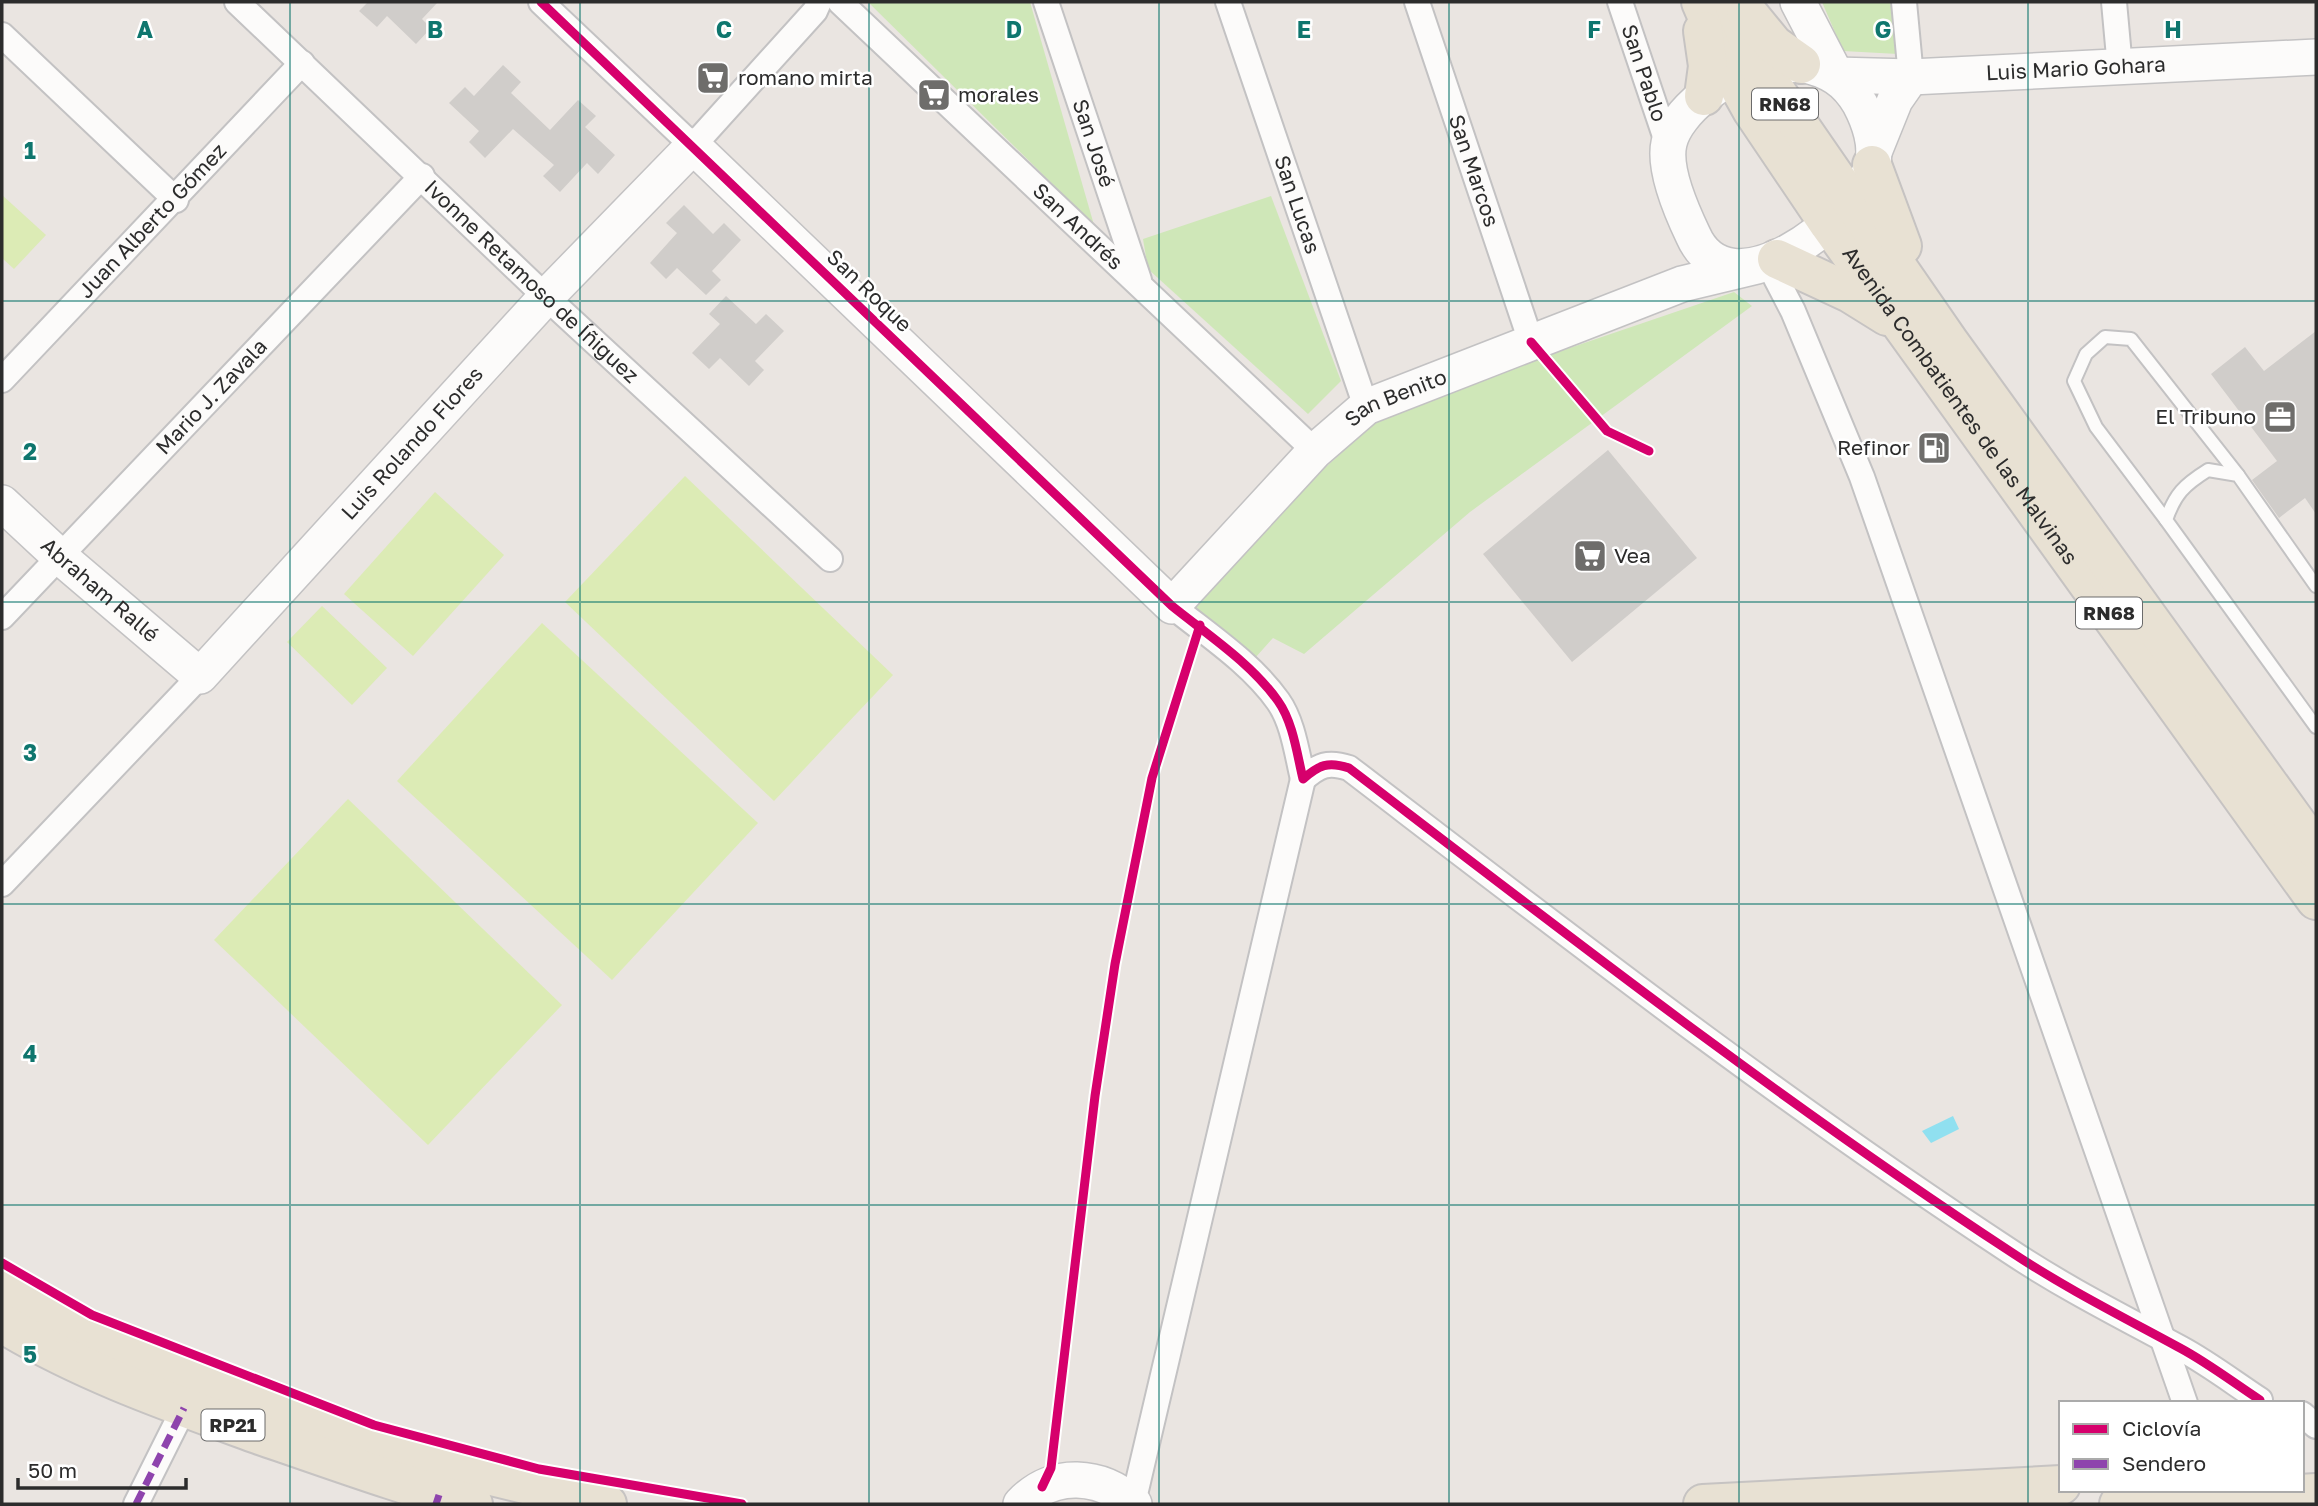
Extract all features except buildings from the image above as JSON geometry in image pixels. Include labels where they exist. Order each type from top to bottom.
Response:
[{"type":"main road","name":"Avenida Combatientes de las Malvinas","points":[[1699,2],[1732,80],[1752,110],[1949,342],[2316,850]]},
{"type":"main road","name":"Avenida Combatientes de las Malvinas","points":[[1732,80],[1733,2]]},
{"type":"main road","points":[[1740,2],[1756,26],[1774,45],[1819,70]]},
{"type":"main road","points":[[1873,159],[1898,237],[1949,342]]},
{"type":"main road","name":"Avenida Combatientes de las Malvinas","points":[[1840,212],[1901,325],[2316,900]]},
{"type":"main road","points":[[1767,262],[1850,293],[1901,325]]},
{"type":"main road","name":"RP21","points":[[2,1286],[91,1340],[321,1427],[447,1466],[607,1504]]},
{"type":"main road","name":"RP21","points":[[2,1322],[70,1360],[184,1408],[450,1501]]},
{"type":"main road","points":[[1703,1504],[2059,1485]]},
{"type":"main road","points":[[2119,1504],[2178,1498],[2316,1493]]},
{"type":"street","name":"Ivonne Retamoso de Íñiguez","points":[[237,2],[546,297],[830,559]]},
{"type":"street","name":"San Roque","points":[[541,2],[1172,606]]},
{"type":"street","name":"Luis Rolando Flores","points":[[2,884],[200,676],[546,297],[693,146],[815,11],[819,2]]},
{"type":"street","name":"San Andrés","points":[[840,2],[1315,452]]},
{"type":"street","name":"San José","points":[[1046,2],[1141,285]]},
{"type":"street","name":"San Lucas","points":[[1228,2],[1366,407]]},
{"type":"street","name":"San Marcos","points":[[1417,2],[1531,342]]},
{"type":"street","name":"San Pablo","points":[[1620,2],[1668,145]]},
{"type":"street","points":[[1798,2],[1819,70],[1854,94],[1864,112],[1873,159]]},
{"type":"street","points":[[1840,212],[1873,159],[1895,100],[1911,77],[1904,2]]},
{"type":"street","points":[[2114,2],[2120,68]]},
{"type":"street","points":[[2,35],[176,200]]},
{"type":"street","name":"Luis Mario Gohara","points":[[1732,80],[1819,70],[1911,77],[2316,57]]},
{"type":"street","name":"Juan Alberto Gómez","points":[[2,380],[176,200],[302,63]]},
{"type":"street","points":[[1732,80],[1679,123],[1668,145],[1673,182],[1696,244],[1720,263],[1767,262],[1793,311],[1858,465],[2184,1401]]},
{"type":"street","name":"Mario J. Zavala","points":[[2,617],[422,176]]},
{"type":"street","name":"San Benito","points":[[1172,606],[1315,452],[1366,407],[1682,284],[1767,262],[1840,212]]},
{"type":"street","points":[[1682,284],[1690,270],[1696,244]]},
{"type":"street","name":"Abraham Rallé","points":[[2,503],[59,556],[200,676]]},
{"type":"street","points":[[1021,1504],[1042,1487],[1065,1480],[1090,1480],[1114,1488],[1134,1504],[1303,779],[1287,719],[1278,702],[1247,667],[1172,606]]},
{"type":"street","points":[[1303,779],[1318,766],[1333,763],[1349,768],[1733,1060],[1866,1154],[2012,1253],[2094,1303],[2166,1342],[2257,1401]]},
{"type":"street","points":[[136,1504],[184,1408]]},
{"type":"lane","points":[[2316,586],[2238,475],[2132,339],[2105,337],[2085,354],[2074,381],[2096,427],[2316,727]]},
{"type":"lane","points":[[2166,520],[2173,500],[2182,486],[2208,471],[2238,475]]},
{"type":"green space","points":[[868,2],[1030,2],[1094,225]]},
{"type":"green space","points":[[1822,2],[1895,2],[1898,54],[1843,51]]},
{"type":"green space","points":[[2,195],[46,235],[14,269],[2,258]]},
{"type":"green space","points":[[1271,196],[1341,381],[1308,414],[1148,269],[1143,239]]},
{"type":"green space","points":[[1734,292],[1752,306],[1470,512],[1304,654],[1273,638],[1247,667],[1172,606],[1390,409]]},
{"type":"green space","points":[[685,476],[893,675],[774,801],[565,602]]},
{"type":"green space","points":[[435,492],[504,555],[413,656],[344,594]]},
{"type":"green space","points":[[322,606],[387,668],[352,705],[287,642]]},
{"type":"green space","points":[[542,623],[758,823],[612,980],[397,781]]},
{"type":"green space","points":[[348,799],[562,1005],[428,1145],[214,940]]},
{"type":"water","points":[[1953,1116],[1959,1129],[1931,1143],[1922,1131]]},
{"type":"marked path","points":[[136,1504],[184,1408]]},
{"type":"marked path","points":[[436,1504],[439,1495]]},
{"type":"cycle path","points":[[541,2],[1172,606],[1255,674],[1283,709],[1294,738],[1303,779],[1324,766],[1349,768],[1758,1077],[1926,1195],[2031,1265],[2190,1354],[2260,1400]]},
{"type":"cycle path","points":[[1531,342],[1607,431],[1649,451]]},
{"type":"cycle path","points":[[1042,1487],[1051,1468],[1095,1096],[1115,964],[1152,778],[1200,625]]},
{"type":"cycle path","points":[[2,1263],[92,1315],[374,1425],[539,1469],[742,1504]]},
{"type":"place","name":"romano mirta","points":[[713,78]]},
{"type":"place","name":"morales","points":[[934,95]]},
{"type":"place","name":"El Tribuno","points":[[2280,417]]},
{"type":"place","name":"Refinor","points":[[1934,448]]},
{"type":"place","name":"Vea","points":[[1590,556]]}]
